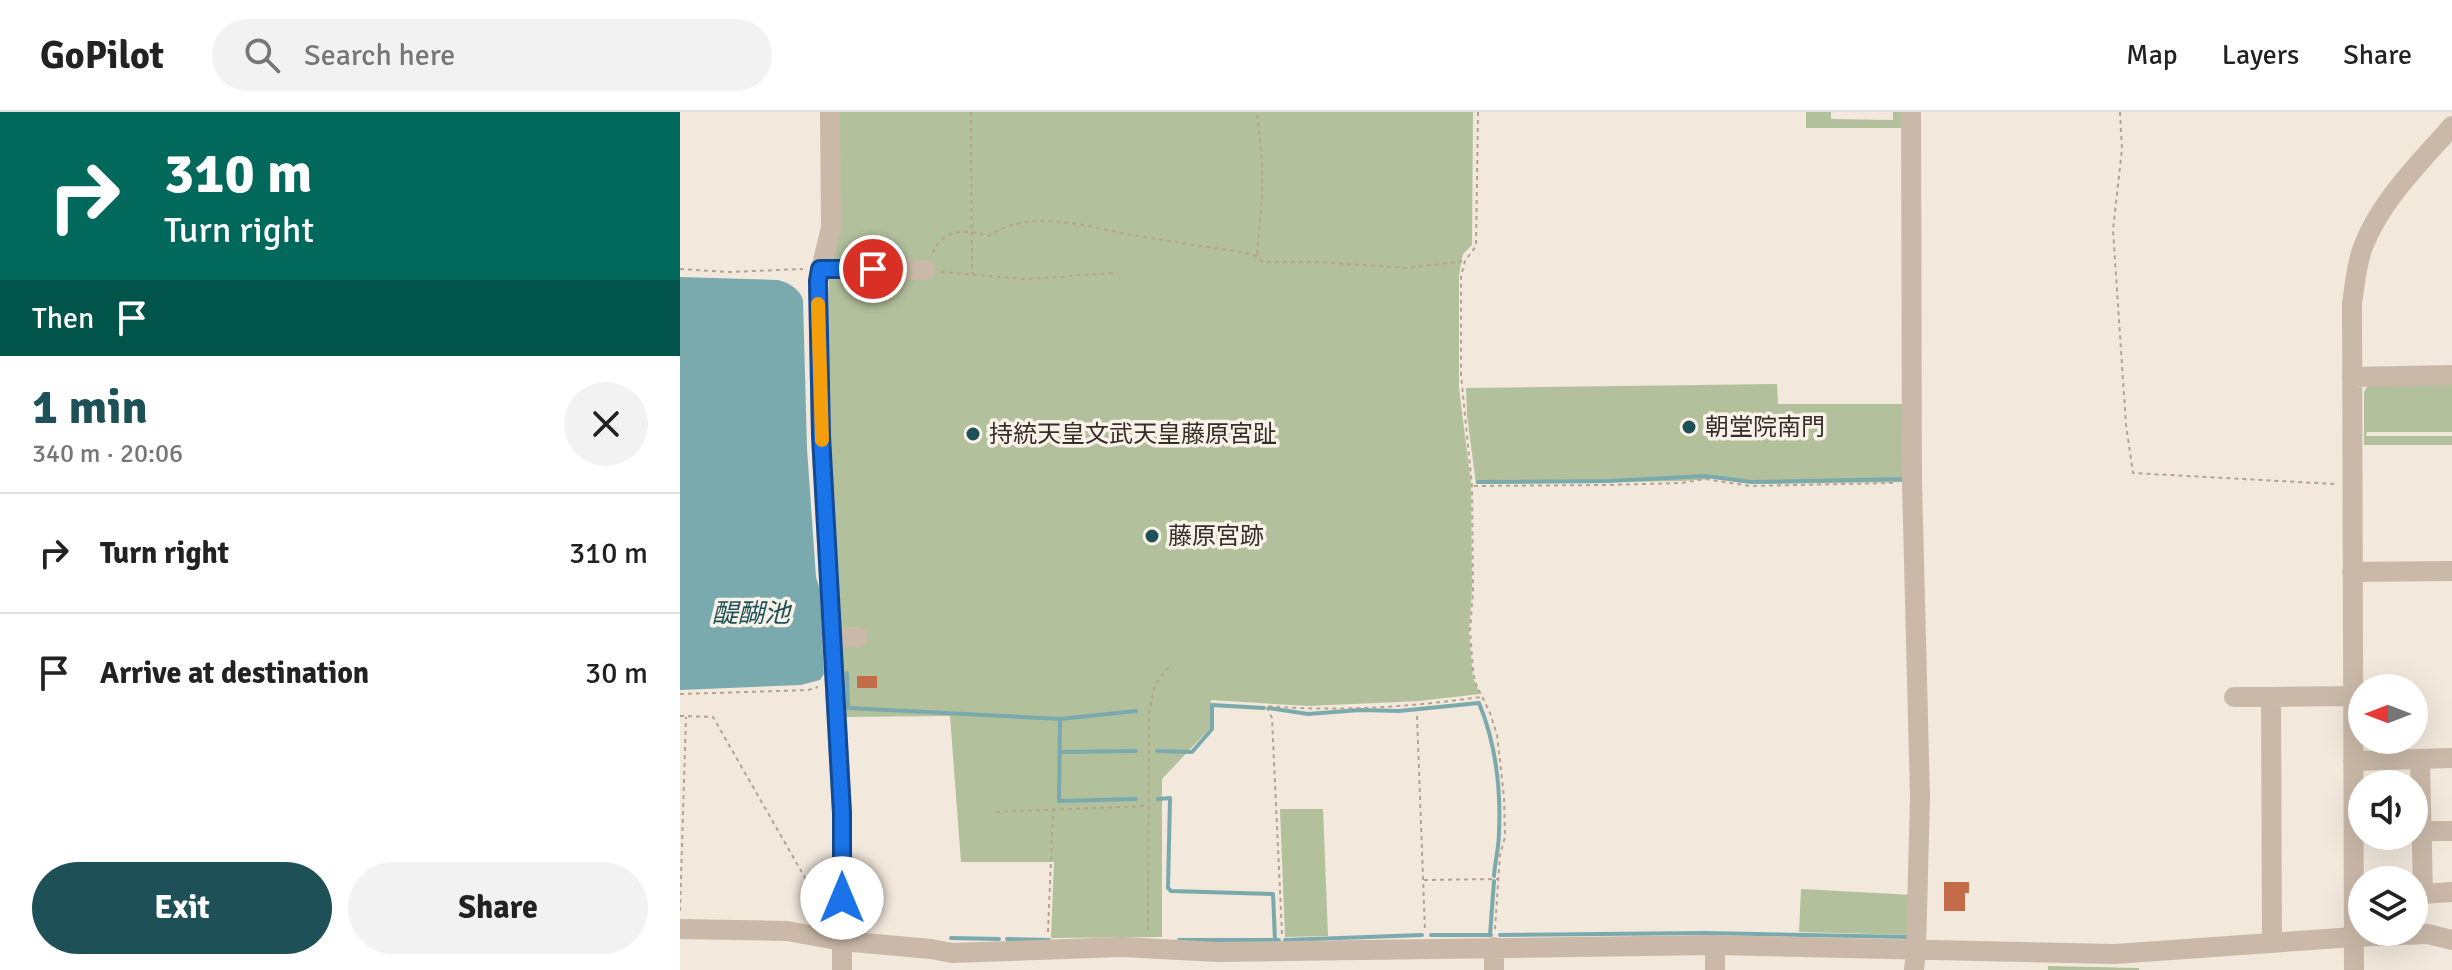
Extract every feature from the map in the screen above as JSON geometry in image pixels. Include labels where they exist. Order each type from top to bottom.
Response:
[{"type":"street","points":[[830,112],[831,228],[818,281],[821,436],[842,813],[842,970]]},
{"type":"street","points":[[1911,112],[1912,483],[1920,797],[1915,960]]},
{"type":"street","points":[[2352,674],[2352,303],[2361,250],[2386,203],[2452,126]]},
{"type":"street","points":[[820,269],[925,270]]},
{"type":"street","points":[[2352,377],[2452,375]]},
{"type":"street","points":[[2352,572],[2452,571]]},
{"type":"street","points":[[833,638],[858,637]]},
{"type":"street","points":[[2234,697],[2348,696]]},
{"type":"street","points":[[2271,697],[2272,942]]},
{"type":"street","points":[[2353,754],[2354,866]]},
{"type":"street","points":[[2353,761],[2452,758]]},
{"type":"street","points":[[2420,759],[2420,770]]},
{"type":"street","points":[[2428,831],[2452,831]]},
{"type":"street","points":[[2422,850],[2423,894],[2452,892]]},
{"type":"street","points":[[680,929],[787,931],[842,941],[952,953],[1148,947],[1218,961],[1283,951],[1715,945],[1915,960],[2020,961],[2348,937]]},
{"type":"street","points":[[2428,934],[2452,940]]},
{"type":"street","points":[[1715,945],[1715,970]]},
{"type":"street","points":[[2354,946],[2354,970]]},
{"type":"street","points":[[1494,947],[1494,970]]},
{"type":"path","points":[[971,112],[972,275]]},
{"type":"path","points":[[1257,112],[1262,200],[1257,256]]},
{"type":"path","points":[[1478,112],[1476,246],[1465,261],[1461,276],[1461,375],[1472,486],[1473,591],[1470,631],[1475,682],[1497,735],[1501,760],[1505,837],[1500,855],[1494,947]]},
{"type":"path","points":[[2120,112],[2122,149],[2113,230],[2125,411],[2133,473],[2352,485]]},
{"type":"path","points":[[1116,273],[1025,279],[925,270],[936,245],[952,232],[972,231],[989,236],[1001,227],[1030,222],[1073,222],[1242,252],[1257,256],[1263,262],[1406,268],[1465,261]]},
{"type":"path","points":[[680,269],[730,272],[820,269]]},
{"type":"path","points":[[1472,486],[1621,485],[1705,479],[1750,486],[1912,483]]},
{"type":"path","points":[[1148,947],[1149,713],[1155,685],[1171,664]]},
{"type":"path","points":[[680,694],[808,690],[835,683]]},
{"type":"path","points":[[1283,951],[1272,718],[1266,706],[1310,709],[1416,706],[1482,697]]},
{"type":"path","points":[[680,716],[713,717],[808,883],[825,905]]},
{"type":"path","points":[[680,929],[686,716]]},
{"type":"path","points":[[1417,716],[1426,948]]},
{"type":"path","points":[[996,812],[1148,806]]},
{"type":"path","points":[[1048,937],[1053,810]]},
{"type":"path","points":[[1423,880],[1499,879]]},
{"type":"green space","name":"藤原宮跡","points":[[839,112],[1473,112],[1472,245],[1463,254],[1459,275],[1459,388],[1471,484],[1472,588],[1469,632],[1473,678],[1480,694],[1419,701],[1308,706],[1211,700],[1212,726],[1162,779],[1162,937],[1051,938],[1054,862],[961,862],[950,716],[843,717],[829,460],[829,280],[837,232]]},
{"type":"green space","points":[[1806,112],[1831,112],[1831,119],[1893,120],[1893,112],[1906,112],[1906,128],[1806,128]]},
{"type":"green space","points":[[2452,383],[2452,432],[2367,432],[2366,436],[2452,436],[2452,445],[2364,445],[2364,392],[2369,384]]},
{"type":"green space","name":"朝堂院南門","points":[[1777,384],[1778,404],[1908,404],[1908,482],[1767,484],[1718,478],[1476,484],[1466,388]]},
{"type":"green space","points":[[1280,809],[1323,809],[1328,936],[1285,937]]},
{"type":"green space","points":[[1801,889],[1914,895],[1914,935],[1799,932]]},
{"type":"green space","points":[[2048,966],[2139,968],[2139,970],[2048,970]]},
{"type":"water","name":"醍醐池","points":[[680,277],[778,280],[794,287],[803,300],[807,449],[824,674],[820,680],[801,685],[680,690]]},
{"type":"building","points":[[857,676],[877,676],[877,688],[857,688]]},
{"type":"building","points":[[1944,882],[1969,882],[1969,893],[1965,893],[1965,911],[1944,911]]},
{"type":"waterway","points":[[1478,482],[1609,481],[1705,476],[1752,482],[1907,479]]},
{"type":"waterway","points":[[847,673],[848,708],[1060,719],[1059,801],[1136,799]]},
{"type":"waterway","points":[[1269,708],[1308,714],[1399,711],[1479,703],[1490,734],[1498,783],[1499,838],[1494,876]]},
{"type":"waterway","points":[[1157,751],[1192,752],[1212,729],[1212,705],[1264,708]]},
{"type":"waterway","points":[[1060,719],[1136,711]]},
{"type":"waterway","points":[[1060,752],[1136,751]]},
{"type":"waterway","points":[[1158,799],[1170,798],[1168,888],[1171,891],[1273,894],[1275,940]]},
{"type":"waterway","points":[[1490,935],[1494,881]]},
{"type":"waterway","points":[[1500,935],[1705,933],[1909,937]]},
{"type":"waterway","points":[[1285,940],[1422,935]]},
{"type":"waterway","points":[[1431,935],[1491,935]]},
{"type":"waterway","points":[[951,938],[999,939]]},
{"type":"waterway","points":[[1007,939],[1049,940]]},
{"type":"waterway","points":[[1179,940],[1279,940]]},
{"type":"slow traffic","points":[[818,304],[822,440]]},
{"type":"place","name":"朝堂院南門","points":[[1689,427]]},
{"type":"place","name":"持統天皇文武天皇藤原宮趾","points":[[973,434]]},
{"type":"place","name":"藤原宮跡","points":[[1152,536]]},
{"type":"route","points":[[842,898],[842,813],[821,436],[818,281],[820,269],[873,269]]}]
